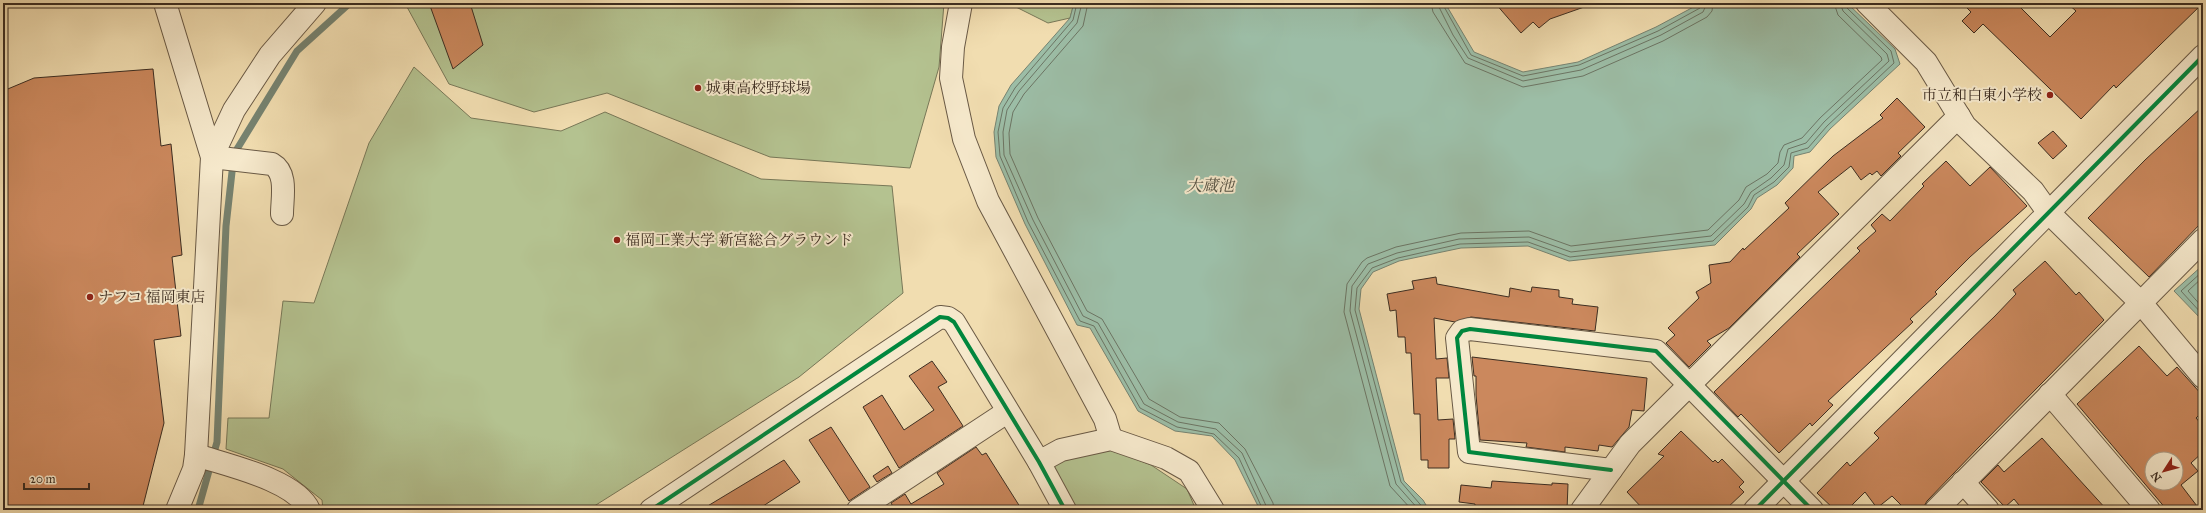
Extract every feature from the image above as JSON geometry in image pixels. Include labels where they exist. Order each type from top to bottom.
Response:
[{"type":"street","points":[[165,3],[212,157],[196,455],[194,469],[177,510]]},
{"type":"street","points":[[212,157],[234,110],[270,55],[315,3]]},
{"type":"street","points":[[961,3],[951,78],[964,139],[988,201],[1105,419],[1111,439]]},
{"type":"street","points":[[1867,3],[1926,62],[1965,126],[2033,192],[2048,212],[2141,303],[2203,377]]},
{"type":"street","points":[[1755,510],[2203,56]]},
{"type":"street","points":[[1582,510],[1630,444],[1959,116]]},
{"type":"street","points":[[212,157],[272,164],[278,168],[282,174],[282,214]]},
{"type":"street","points":[[1936,510],[2203,240]]},
{"type":"street","points":[[651,510],[940,317],[948,318],[954,322],[1039,462],[1062,509]]},
{"type":"street","points":[[1611,470],[1469,452],[1457,338],[1462,331],[1470,329],[1656,351],[1812,510]]},
{"type":"street","points":[[2050,394],[2149,510]]},
{"type":"street","points":[[858,510],[1008,412]]},
{"type":"street","points":[[1039,462],[1061,450],[1111,439],[1166,458],[1189,472],[1213,510]]},
{"type":"street","points":[[196,455],[272,480],[299,496],[309,510]]},
{"type":"street","points":[[1964,482],[1988,510]]},
{"type":"shaded area","name":"城東高校野球場","points":[[410,3],[944,3],[939,67],[910,168],[770,157],[607,93],[534,112],[449,84],[407,7]]},
{"type":"shaded area","points":[[1008,3],[1074,3],[1070,18],[1048,23]]},
{"type":"shaded area","name":"福岡工業大学 新宮総合グラウンド","points":[[414,67],[471,118],[561,131],[605,112],[761,179],[892,186],[903,293],[799,377],[588,510],[323,510],[322,500],[283,469],[226,449],[228,418],[269,418],[283,301],[314,303],[369,143]]},
{"type":"shaded area","points":[[1114,450],[1151,465],[1187,489],[1196,510],[1075,510],[1049,465],[1069,456]]},
{"type":"water","name":"大蔵池","points":[[1074,3],[1445,3],[1474,52],[1523,72],[1578,62],[1656,27],[1701,3],[1847,3],[1895,49],[1900,64],[1830,129],[1810,152],[1794,156],[1793,168],[1777,185],[1757,198],[1751,209],[1715,245],[1569,261],[1528,246],[1461,248],[1399,261],[1373,272],[1361,289],[1359,309],[1404,481],[1423,500],[1429,510],[1260,510],[1235,460],[1212,436],[1175,431],[1138,411],[1090,328],[1077,325],[1025,224],[996,157],[994,132],[999,106],[1011,85],[1070,18]]},
{"type":"water","points":[[2203,265],[2203,321],[2174,291]]},
{"type":"building","points":[[429,3],[470,3],[483,45],[453,69]]},
{"type":"building","points":[[1495,3],[1586,3],[1587,6],[1550,19],[1539,28],[1533,22],[1521,33]]},
{"type":"building","points":[[1962,3],[2016,3],[2050,37],[2076,11],[2067,3],[2203,3],[2116,88],[2114,85],[2081,119],[1983,24],[1974,33],[1962,21],[1971,12]]},
{"type":"building","name":"ナフコ 福岡東店","points":[[153,69],[161,146],[171,144],[182,255],[172,257],[181,336],[154,340],[164,423],[142,510],[3,510],[3,91],[34,78]]},
{"type":"building","points":[[1897,98],[1925,127],[1898,153],[1901,156],[1881,176],[1877,171],[1872,175],[1870,173],[1861,180],[1851,166],[1818,192],[1839,214],[1797,254],[1800,257],[1729,328],[1707,341],[1711,345],[1689,367],[1666,343],[1675,335],[1668,328],[1699,298],[1696,292],[1711,283],[1709,265],[1730,262],[1743,248],[1744,250],[1789,208],[1785,203],[1833,156],[1883,118],[1880,115]]},
{"type":"building","points":[[2203,106],[2203,221],[2149,277],[2088,218],[2145,160]]},
{"type":"building","points":[[2053,131],[2067,146],[2053,159],[2038,143]]},
{"type":"building","points":[[1946,161],[1970,186],[1990,167],[2027,206],[1970,257],[1935,292],[1937,294],[1910,319],[1913,322],[1828,401],[1833,405],[1812,426],[1810,423],[1779,453],[1741,414],[1738,417],[1714,392],[1860,251],[1857,248],[1876,231],[1871,225],[1882,214],[1890,221],[1924,186],[1922,184]]},
{"type":"building","points":[[2045,261],[2076,295],[2079,292],[2104,320],[1927,501],[1922,510],[1906,510],[1892,496],[1877,508],[1865,492],[1847,510],[1835,510],[1817,493],[1847,462],[1850,466],[1879,438],[1874,433],[1995,316],[2016,294],[2013,290]]},
{"type":"building","points":[[1436,277],[1437,284],[1509,297],[1510,288],[1531,292],[1532,287],[1559,290],[1559,297],[1573,299],[1572,304],[1598,307],[1595,331],[1471,317],[1455,322],[1434,318],[1436,359],[1447,358],[1449,378],[1436,378],[1438,420],[1453,419],[1455,439],[1449,439],[1449,468],[1428,468],[1428,460],[1421,460],[1420,414],[1414,414],[1411,353],[1406,353],[1405,337],[1398,337],[1396,310],[1390,311],[1387,294],[1414,289],[1412,281]]},
{"type":"building","points":[[2139,346],[2167,376],[2177,367],[2203,396],[2203,411],[2196,418],[2203,426],[2203,452],[2191,463],[2198,471],[2184,483],[2184,451],[2144,451],[2144,483],[2077,404]]},
{"type":"building","points":[[1472,357],[1647,378],[1644,411],[1632,410],[1629,427],[1612,447],[1599,445],[1598,451],[1565,447],[1565,452],[1526,447],[1527,443],[1480,440],[1476,376],[1474,376]]},
{"type":"building","points":[[932,361],[947,382],[938,387],[963,426],[899,468],[863,407],[882,395],[904,430],[934,410],[909,376]]},
{"type":"building","points":[[831,427],[870,487],[849,501],[809,440]]},
{"type":"building","points":[[1681,431],[1713,462],[1715,460],[1718,463],[1722,459],[1744,482],[1739,487],[1744,492],[1725,510],[1644,510],[1627,492],[1664,456],[1658,454]]},
{"type":"building","points":[[2042,438],[2107,510],[2023,510],[2014,499],[2005,507],[1981,482],[1998,465],[2004,472]]},
{"type":"building","points":[[976,447],[982,455],[986,453],[1022,510],[895,510],[891,503],[905,494],[911,504],[944,484],[937,473]]},
{"type":"building","points":[[784,460],[800,482],[757,510],[701,510]]},
{"type":"building","points":[[888,466],[892,473],[877,482],[873,476]]},
{"type":"building","points":[[1492,481],[1552,485],[1552,483],[1568,484],[1567,510],[1475,510],[1475,504],[1459,502],[1461,485],[1491,488]]},
{"type":"building","points":[[2184,489],[2200,510],[2167,510],[2151,491],[2184,491]]},
{"type":"waterway","points":[[198,510],[217,442],[226,226],[234,154],[297,51],[350,3]]},
{"type":"cycle path","points":[[1755,510],[2203,56]]},
{"type":"cycle path","points":[[651,510],[940,317],[948,318],[954,322],[1039,462],[1065,510]]},
{"type":"cycle path","points":[[1611,470],[1469,452],[1457,338],[1462,331],[1470,329],[1656,351],[1812,510]]},
{"type":"place","name":"城東高校野球場","points":[[698,88]]},
{"type":"place","name":"市立和白東小学校","points":[[2050,95]]},
{"type":"place","name":"福岡工業大学 新宮総合グラウンド","points":[[617,240]]},
{"type":"place","name":"ナフコ 福岡東店","points":[[90,297]]}]
